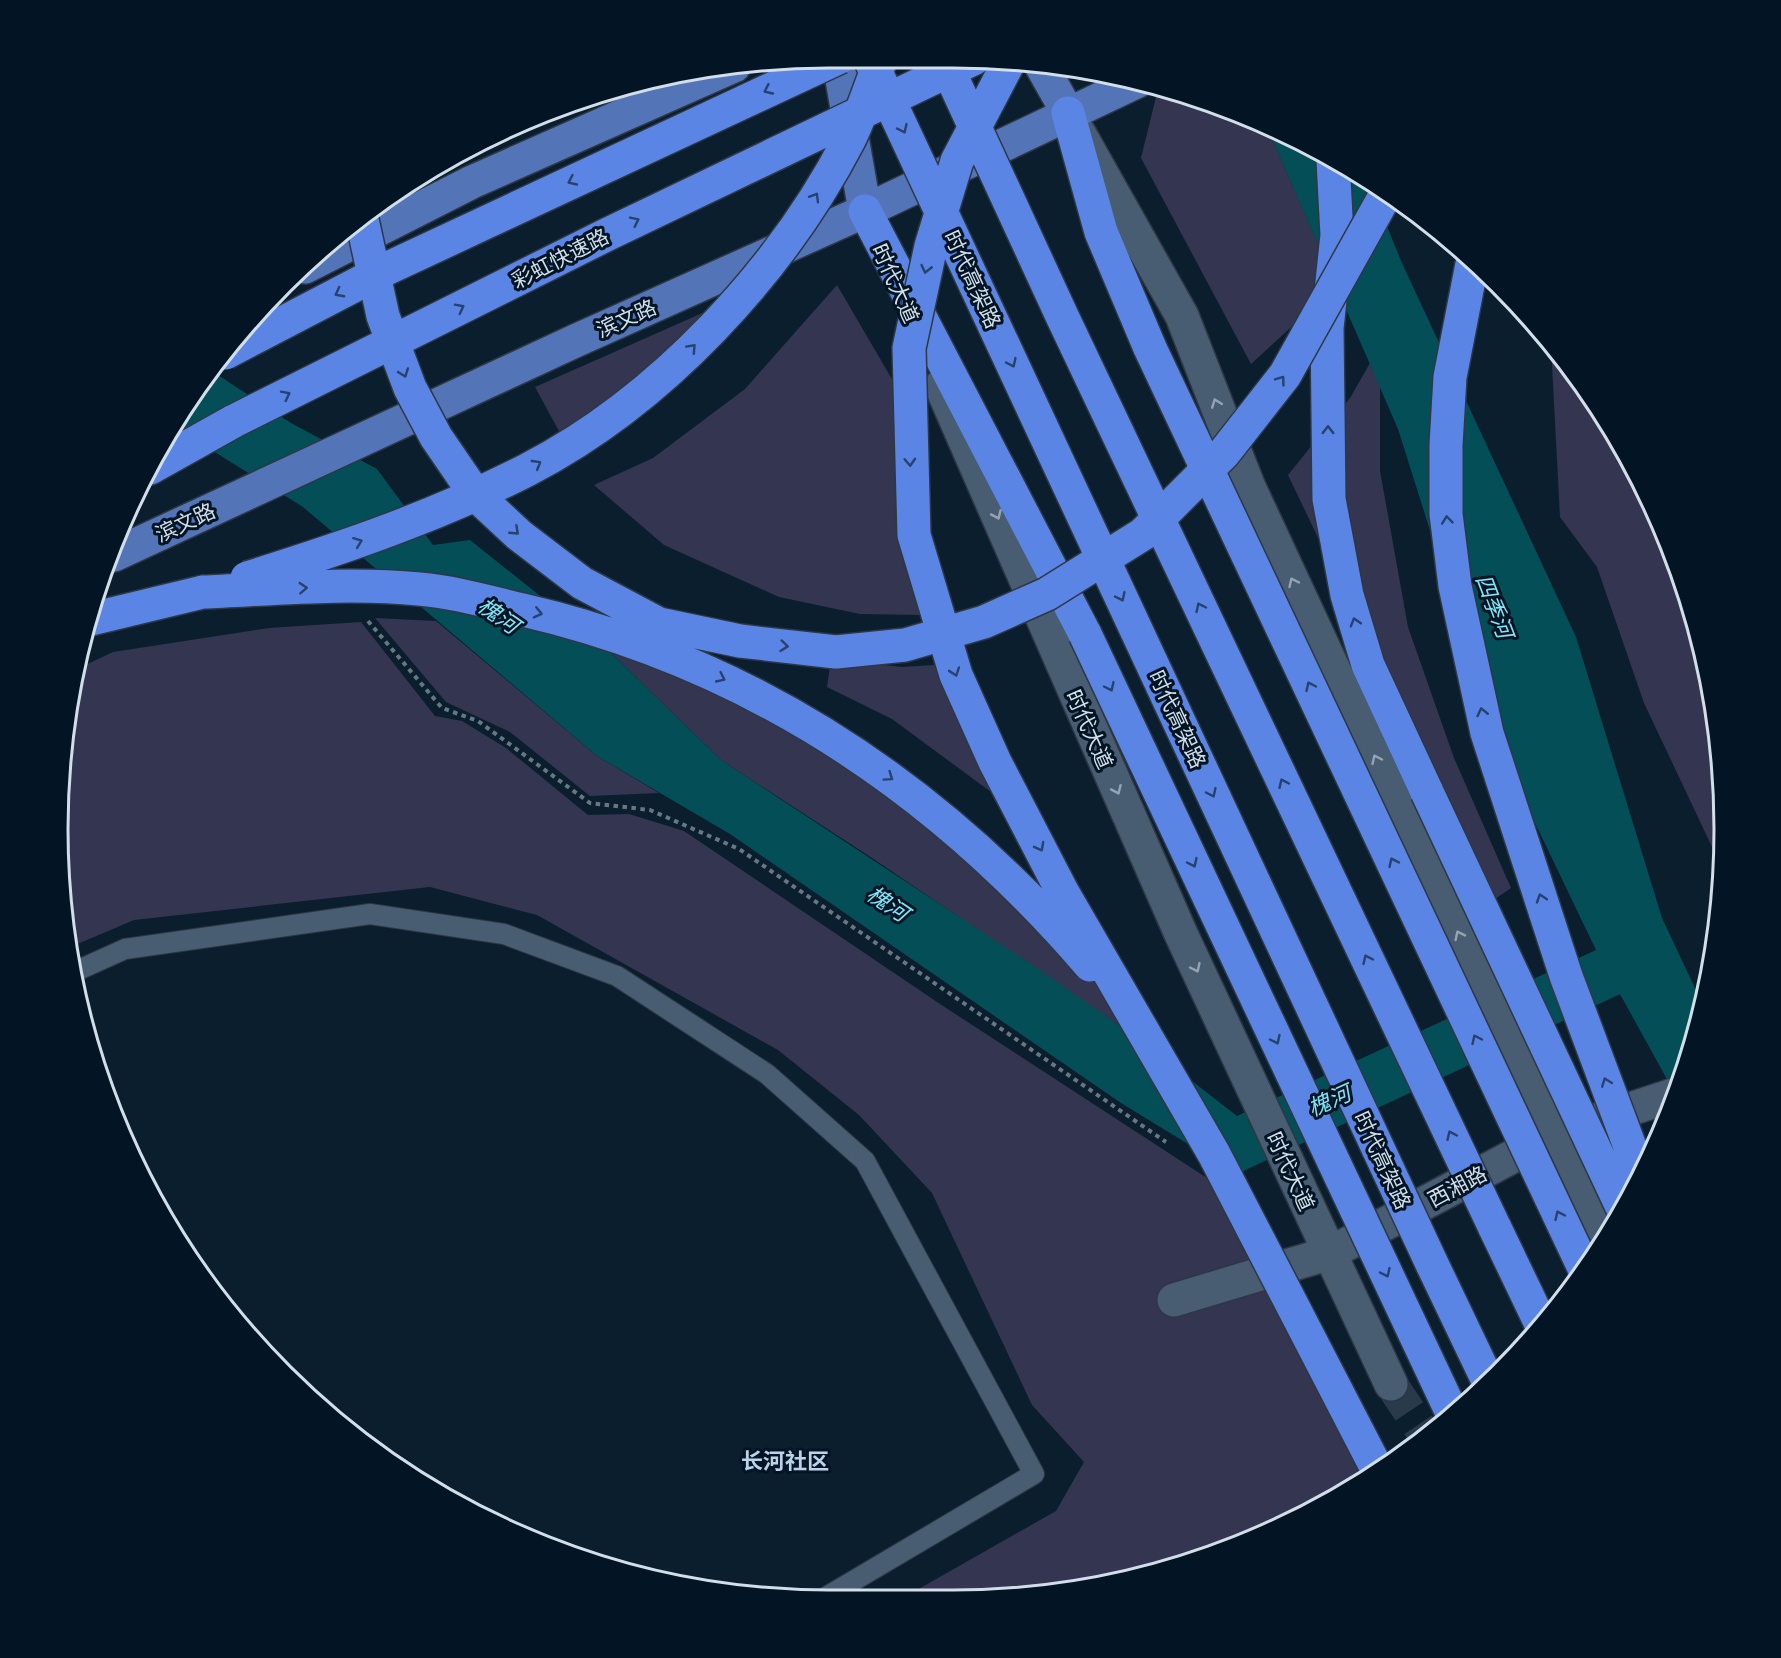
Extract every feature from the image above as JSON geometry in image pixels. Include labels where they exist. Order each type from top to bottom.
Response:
[{"type":"highway","points":[[242,344],[384,270],[815,68]]},
{"type":"highway","name":"时代高架路","points":[[874,68],[1484,1372]]},
{"type":"highway","points":[[98,617],[203,592],[381,534],[434,514],[528,469],[600,426],[672,369],[741,296],[800,222],[849,139],[878,68]]},
{"type":"highway","points":[[948,68],[1062,316],[1537,1316]]},
{"type":"highway","name":"彩虹快速路","points":[[163,461],[234,421],[606,235],[954,68]]},
{"type":"highway","points":[[1005,69],[957,161],[931,246],[909,348],[914,535],[956,675],[995,762],[1063,893],[1143,1027],[1214,1154],[1374,1463]]},
{"type":"highway","points":[[1068,113],[1101,232],[1150,348],[1580,1259]]},
{"type":"highway","points":[[1334,170],[1337,235],[1327,328],[1329,499],[1347,595],[1368,665],[1618,1198]]},
{"type":"highway","points":[[363,226],[383,316],[410,388],[436,437],[476,494],[519,535],[582,583],[659,624],[740,641],[836,652],[905,645],[984,622],[1047,594],[1143,534],[1224,453],[1285,375],[1382,201]]},
{"type":"highway","points":[[865,211],[1085,634],[1449,1406]]},
{"type":"highway","points":[[1470,272],[1450,377],[1446,445],[1446,514],[1455,586],[1487,733],[1566,976],[1636,1163]]},
{"type":"highway","points":[[203,592],[320,587],[420,589],[557,618],[627,639],[698,667],[789,711],[893,780],[935,813],[1009,878],[1080,954],[1143,1027]]},
{"type":"main road","name":"时代大道","points":[[841,68],[865,211],[1180,934],[1390,1384]]},
{"type":"main road","points":[[1046,73],[1182,316],[1248,485],[1599,1229]]},
{"type":"main road","points":[[328,255],[472,182],[709,77]]},
{"type":"main road","name":"滨文路","points":[[120,552],[865,211],[1124,87]]},
{"type":"main road","name":"西湘路","points":[[1174,1300],[1330,1254],[1556,1134],[1664,1098]]},
{"type":"lane","points":[[81,969],[125,949],[370,914],[482,930],[504,934],[617,976],[767,1074],[865,1161],[1034,1474],[838,1590]]},
{"type":"path","points":[[361,613],[441,708],[478,721],[590,803],[650,810],[739,849],[1171,1145]]},
{"type":"shaded area","points":[[1156,95],[1243,125],[1272,138],[1329,269],[1301,318],[1251,364],[1141,158]]},
{"type":"shaded area","points":[[837,285],[896,386],[925,615],[860,614],[779,597],[664,545],[594,485],[653,458],[745,389]]},
{"type":"shaded area","points":[[707,311],[629,386],[560,433],[535,387]]},
{"type":"shaded area","points":[[1552,360],[1585,406],[1635,492],[1656,538],[1673,584],[1688,632],[1707,730],[1712,779],[1713,849],[1644,703],[1597,567],[1560,517]]},
{"type":"shaded area","points":[[1370,363],[1380,387],[1380,471],[1408,627],[1454,758],[1511,888],[1492,901],[1288,475],[1350,398]]},
{"type":"shaded area","points":[[375,618],[436,621],[597,756],[659,793],[590,796],[510,732],[446,702]]},
{"type":"shaded area","points":[[361,622],[435,716],[462,721],[506,748],[588,815],[629,814],[684,831],[940,1004],[1230,1193],[1363,1469],[1289,1512],[1243,1533],[1149,1565],[1051,1584],[1002,1589],[917,1590],[1056,1511],[1084,1462],[1032,1405],[932,1193],[859,1115],[778,1050],[537,915],[430,887],[134,920],[77,944],[69,879],[69,779],[74,730],[85,665],[113,652],[269,628]]},
{"type":"shaded area","points":[[608,650],[649,660],[843,751],[1008,890],[1129,1018],[1133,1035],[872,858],[721,760]]},
{"type":"shaded area","points":[[831,659],[902,667],[965,663],[1010,806],[892,719],[827,687]]},
{"type":"water","points":[[1272,138],[1333,170],[1375,196],[1401,261],[1576,637],[1662,918],[1696,991],[1688,1026],[1669,1084],[1620,994],[1237,1174],[1121,1103],[730,834],[597,756],[303,507],[181,431],[218,375],[291,423],[377,469],[433,545],[470,540],[608,650],[721,760],[1037,968],[1133,1035],[1237,1116],[1596,950],[1498,746],[1398,429]]},
{"type":"tunnel","points":[[1391,1384],[1421,1429]]},
{"type":"district","name":"长河社区","points":[[785,1460]]},
{"type":"water label","name":"四季河","points":[[1495,606]]},
{"type":"water label","name":"槐河","points":[[499,615]]},
{"type":"water label","name":"槐河","points":[[888,903]]},
{"type":"water label","name":"槐河","points":[[1329,1100]]}]
